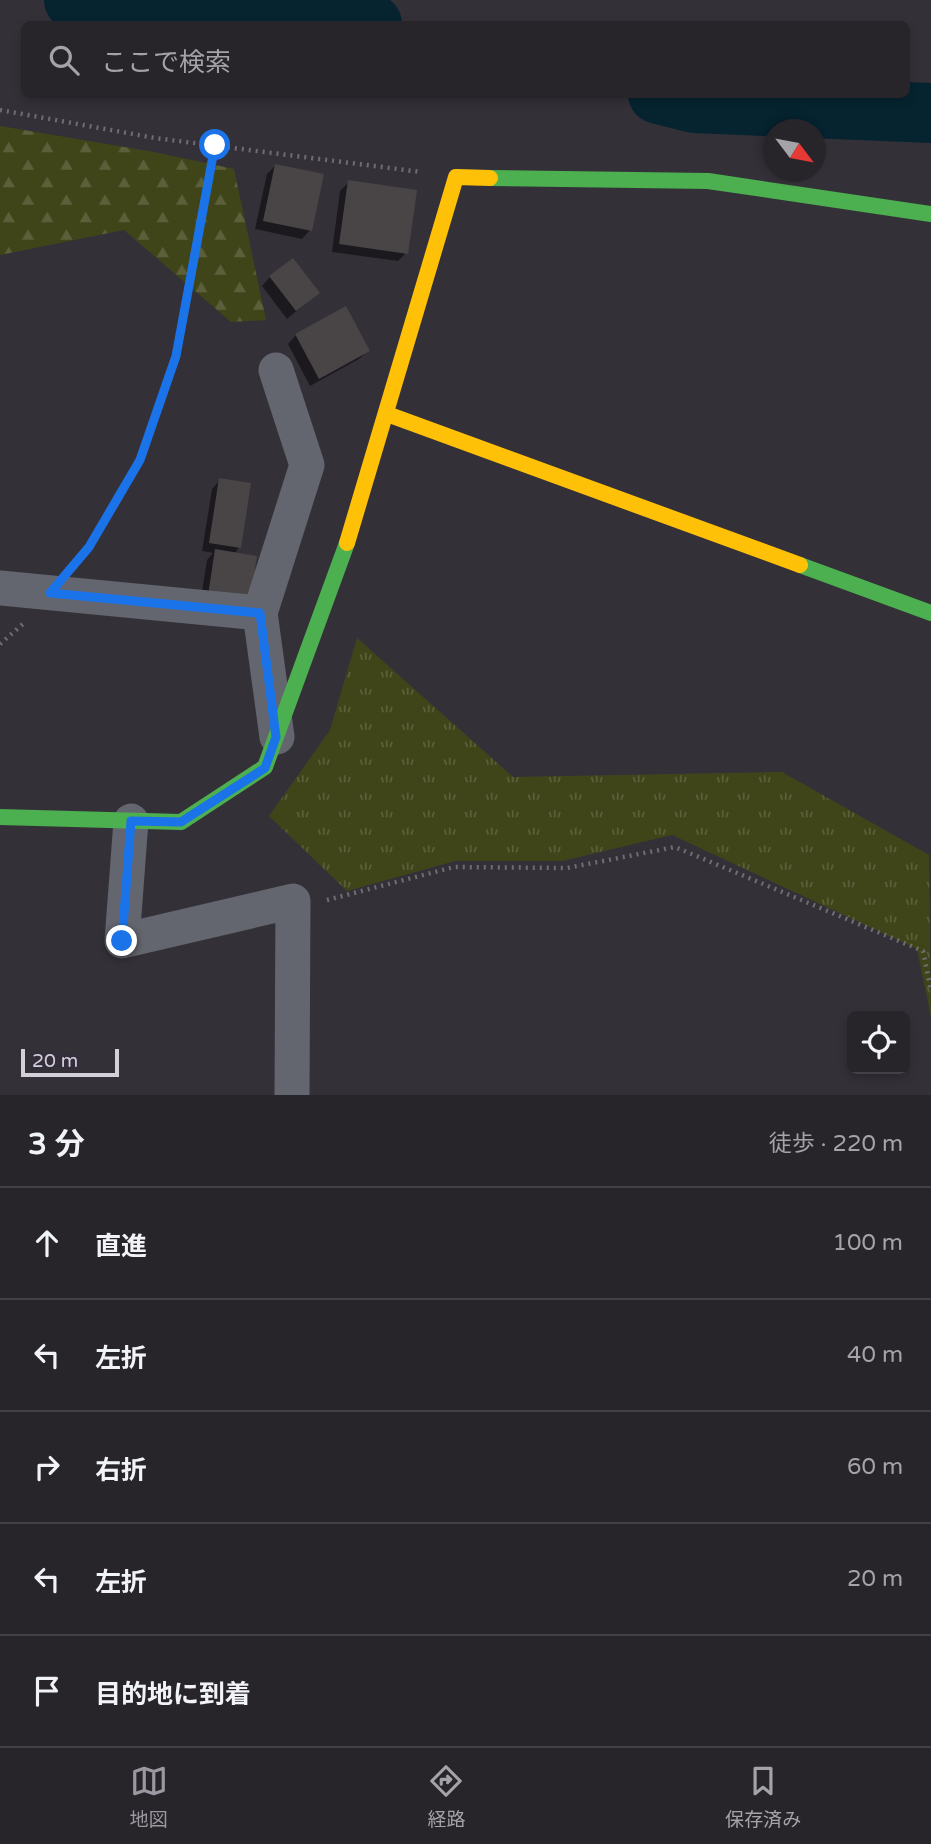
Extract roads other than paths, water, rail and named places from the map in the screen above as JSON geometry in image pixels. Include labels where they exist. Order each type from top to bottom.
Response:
[{"type":"street","points":[[0,817],[181,822],[265,768],[350,534],[456,177],[708,181],[931,214]]},
{"type":"street","points":[[276,370],[307,465],[260,613],[276,737]]},
{"type":"street","points":[[387,414],[931,613]]},
{"type":"street","points":[[0,588],[260,613]]},
{"type":"street","points":[[131,821],[122,941],[293,901],[292,1095]]},
{"type":"waterway","points":[[74,0],[358,21]]},
{"type":"waterway","points":[[674,98],[694,103],[931,113]]}]
